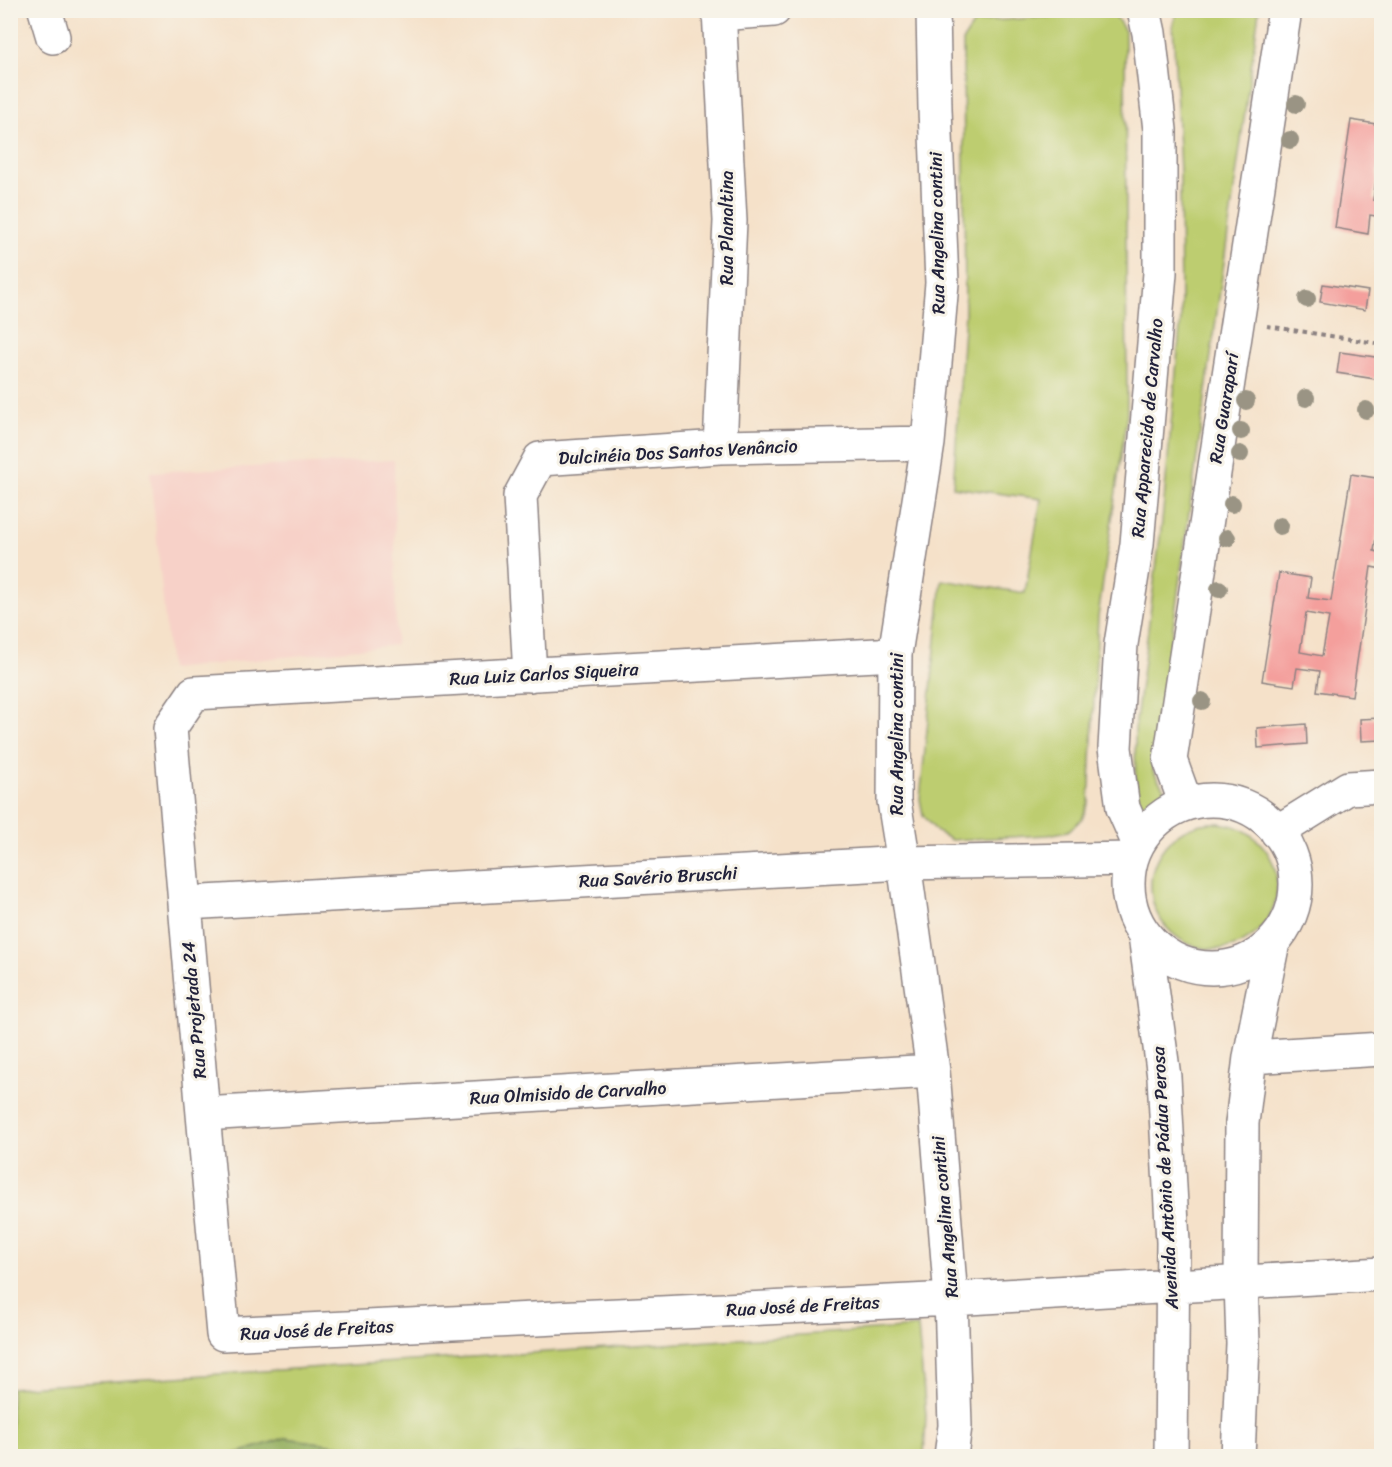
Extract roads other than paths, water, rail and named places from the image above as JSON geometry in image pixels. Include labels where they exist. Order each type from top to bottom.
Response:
[{"type":"street","points":[[719,12],[774,10]]},
{"type":"street","name":"Rua Angelina contini","points":[[933,10],[942,283],[928,443],[895,654],[894,801],[933,1071],[951,1299],[955,1426],[951,1456]]},
{"type":"street","name":"Rua Apparecido de Carvalho","points":[[1135,850],[1123,808],[1115,748],[1121,644],[1137,544],[1160,273],[1160,130],[1149,33],[1144,10]]},
{"type":"street","name":"Rua Guaraparí","points":[[1186,804],[1170,760],[1285,10]]},
{"type":"street","name":"Rua Planaltina","points":[[719,12],[730,221],[720,447]]},
{"type":"street","name":"Dulcinéia Dos Santos Venâncio","points":[[530,675],[520,496],[540,459],[720,447],[928,443]]},
{"type":"street","name":"Rua Luiz Carlos Siqueira","points":[[194,693],[895,654]]},
{"type":"street","name":"Rua Projetada 24","points":[[194,693],[170,728],[223,1334]]},
{"type":"street","points":[[1277,832],[1348,788],[1382,786]]},
{"type":"street","points":[[1211,800],[1236,804],[1258,815],[1277,832],[1288,849],[1294,868],[1296,888],[1285,926],[1273,942],[1257,956],[1238,964],[1218,968],[1197,967],[1177,961],[1160,950],[1145,935],[1135,919],[1129,899],[1127,879],[1135,850],[1159,819],[1186,804],[1211,800]]},
{"type":"street","name":"Rua Savério Bruschi","points":[[186,903],[1135,850]]},
{"type":"street","name":"Avenida Antônio de Pádua Perosa","points":[[1145,935],[1164,1077],[1173,1242],[1171,1456]]},
{"type":"street","points":[[1238,1456],[1243,1344],[1242,1123],[1250,1057],[1273,942]]},
{"type":"street","points":[[1250,1057],[1382,1049]]},
{"type":"street","name":"Rua Olmisido de Carvalho","points":[[203,1114],[933,1071]]},
{"type":"street","name":"Rua José de Freitas","points":[[223,1334],[951,1299],[1382,1274]]}]
